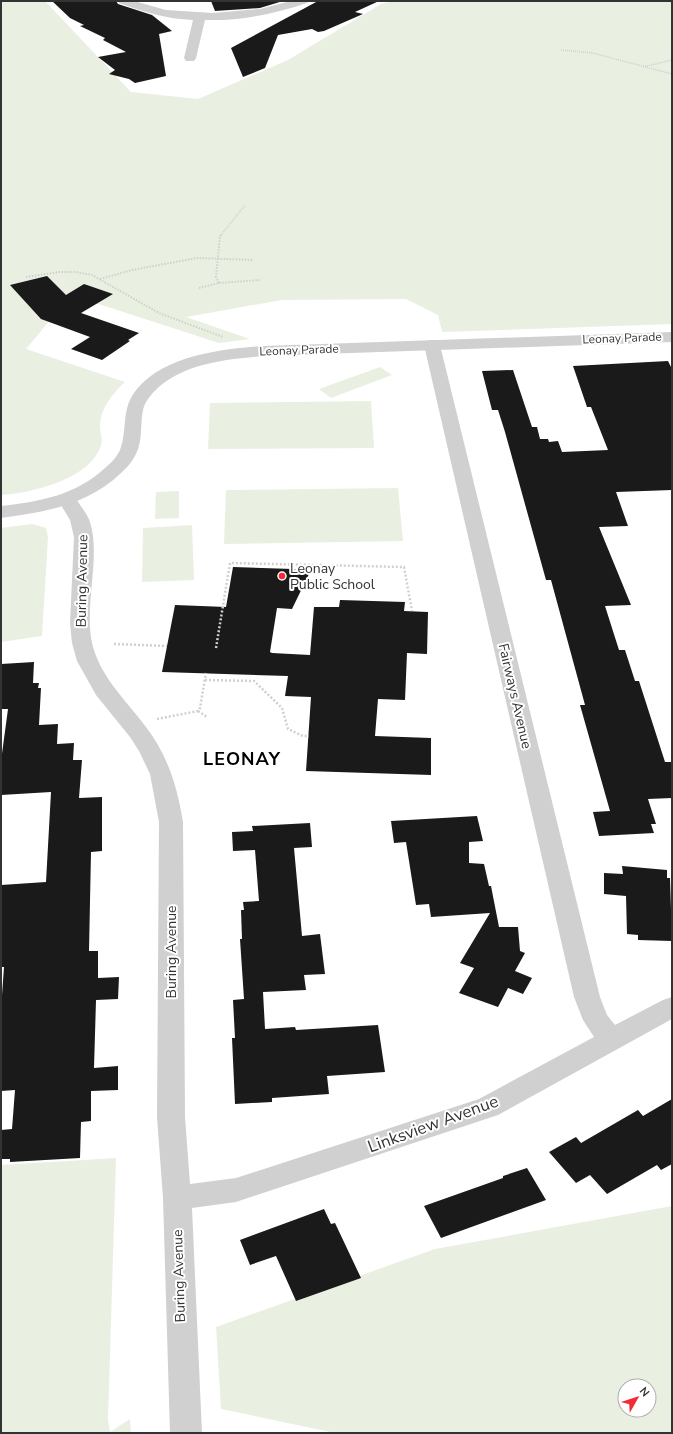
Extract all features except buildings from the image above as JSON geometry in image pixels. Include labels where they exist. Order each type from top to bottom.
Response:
[{"type":"street","points":[[123,1],[154,11],[200,16],[259,12],[303,1]]},
{"type":"street","points":[[190,58],[200,16]]},
{"type":"street","name":"Leonay Parade","points":[[1,512],[47,505],[67,500],[106,477],[125,457],[131,445],[136,406],[145,392],[158,380],[179,369],[205,359],[228,354],[257,351],[672,337]]},
{"type":"street","name":"Fairways Avenue","points":[[432,345],[587,997],[596,1020],[612,1040]]},
{"type":"street","name":"Buring Avenue","points":[[67,500],[80,520],[84,537],[80,623],[82,643],[88,661],[99,684],[138,732],[150,750],[161,774],[171,822],[171,1117],[177,1198],[186,1433]]},
{"type":"street","name":"Linksview Avenue","points":[[177,1198],[236,1190],[468,1115],[488,1107],[672,1007]]},
{"type":"path","points":[[561,50],[593,53],[672,74]]},
{"type":"path","points":[[643,67],[672,60]]},
{"type":"path","points":[[219,283],[216,277],[220,236],[245,205]]},
{"type":"path","points":[[100,279],[132,270],[197,258],[254,260]]},
{"type":"path","points":[[26,277],[51,272],[82,272],[100,279],[159,313],[257,351]]},
{"type":"path","points":[[199,288],[219,283],[260,280]]},
{"type":"path","points":[[216,648],[230,563],[404,567],[412,611]]},
{"type":"path","points":[[114,644],[167,646]]},
{"type":"path","points":[[198,711],[206,680],[206,673]]},
{"type":"path","points":[[206,680],[254,681],[282,708],[288,729],[303,736],[309,736]]},
{"type":"path","points":[[166,717],[198,711],[208,717]]},
{"type":"green space","points":[[1,1],[45,1],[131,92],[198,99],[288,60],[381,4],[393,1],[672,1],[672,324],[442,332],[438,315],[406,299],[282,300],[186,317],[250,339],[219,343],[80,298],[52,318],[26,349],[125,382],[112,396],[102,414],[100,427],[102,438],[101,445],[95,457],[86,467],[59,482],[28,491],[1,495]]},
{"type":"green space","points":[[380,367],[392,375],[331,398],[319,389]]},
{"type":"green space","points":[[371,401],[374,448],[208,449],[210,403]]},
{"type":"green space","points":[[398,488],[403,541],[224,544],[226,490]]},
{"type":"green space","points":[[179,491],[179,518],[155,519],[156,492]]},
{"type":"green space","points":[[32,524],[46,528],[48,537],[42,636],[1,642],[1,528]]},
{"type":"green space","points":[[192,525],[194,580],[142,582],[143,528]]},
{"type":"green space","points":[[116,1158],[108,1420],[110,1432],[130,1419],[131,1433],[1,1433],[1,1165]]},
{"type":"green space","points":[[672,1206],[672,1433],[335,1433],[221,1409],[216,1327],[435,1249]]},
{"type":"place","name":"Leonay Public School","points":[[282,576]]},
{"type":"district","name":"LEONAY","points":[[242,759]]}]
